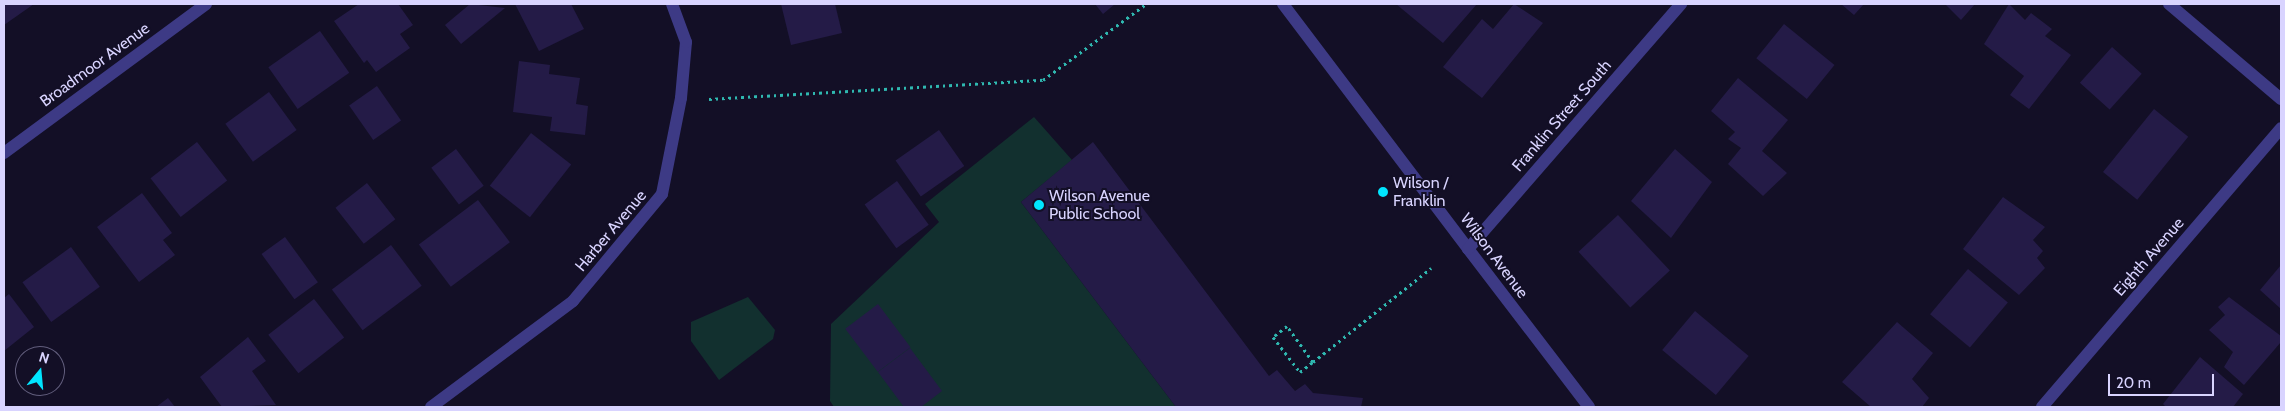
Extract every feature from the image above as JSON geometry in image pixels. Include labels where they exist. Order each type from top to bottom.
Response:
[{"type":"street","name":"Broadmoor Avenue","points":[[4,153],[206,4]]},
{"type":"street","name":"Harber Avenue","points":[[431,407],[573,301],[662,194],[681,98],[686,42],[672,4]]},
{"type":"street","name":"Wilson Avenue","points":[[1282,4],[1589,407]]},
{"type":"street","name":"Franklin Street South","points":[[1468,249],[1681,4]]},
{"type":"street","points":[[2169,4],[2281,99]]},
{"type":"street","name":"Eighth Avenue","points":[[2042,407],[2281,128]]},
{"type":"path","points":[[710,98],[1043,80],[1146,4]]},
{"type":"path","points":[[1313,362],[1287,326],[1273,337],[1300,372],[1313,362],[1432,268]]},
{"type":"green space","points":[[1034,117],[1072,160],[1021,202],[1176,407],[834,407],[830,401],[831,324],[939,222],[925,204]]},
{"type":"green space","points":[[748,297],[775,330],[773,339],[719,380],[691,341],[691,322]]},
{"type":"building","points":[[4,4],[34,4],[4,25]]},
{"type":"building","points":[[359,4],[398,4],[413,25],[400,34],[410,48],[376,72],[367,60],[364,63],[334,21]]},
{"type":"building","points":[[470,4],[505,8],[461,44],[445,25]]},
{"type":"building","points":[[515,4],[571,4],[584,29],[539,51]]},
{"type":"building","points":[[781,4],[835,4],[842,33],[791,45]]},
{"type":"building","points":[[1095,4],[1115,4],[1103,14]]},
{"type":"building","points":[[1396,4],[1477,4],[1443,43]]},
{"type":"building","points":[[1514,4],[1543,23],[1482,98],[1443,67],[1482,19],[1493,29]]},
{"type":"building","points":[[1841,4],[1864,4],[1854,15]]},
{"type":"building","points":[[1945,4],[1975,4],[1961,20]]},
{"type":"building","points":[[2009,4],[2025,20],[2031,13],[2052,29],[2045,36],[2071,55],[2029,109],[2010,95],[2024,76],[1984,44]]},
{"type":"building","points":[[1784,24],[1835,65],[1807,99],[1756,58]]},
{"type":"building","points":[[320,31],[349,73],[298,109],[268,67]]},
{"type":"building","points":[[2112,47],[2142,74],[2110,109],[2080,83]]},
{"type":"building","points":[[519,61],[550,65],[549,74],[580,78],[576,104],[588,106],[585,135],[550,131],[552,117],[513,112]]},
{"type":"building","points":[[1738,78],[1788,120],[1762,151],[1787,173],[1763,196],[1728,164],[1741,148],[1728,139],[1735,132],[1711,111]]},
{"type":"building","points":[[377,86],[401,120],[373,140],[349,106]]},
{"type":"building","points":[[269,92],[297,130],[253,162],[225,124]]},
{"type":"building","points":[[2154,109],[2188,137],[2137,200],[2103,172]]},
{"type":"building","points":[[939,130],[964,166],[921,196],[896,160]]},
{"type":"building","points":[[531,133],[571,164],[530,217],[490,186]]},
{"type":"building","points":[[197,142],[227,181],[181,217],[151,178]]},
{"type":"building","points":[[1093,142],[1269,376],[1277,370],[1295,391],[1305,384],[1313,393],[1363,398],[1361,407],[1176,407],[1021,202]]},
{"type":"building","points":[[456,149],[484,186],[459,204],[431,168]]},
{"type":"building","points":[[1675,149],[1712,182],[1671,238],[1631,201]]},
{"type":"building","points":[[897,181],[929,225],[896,248],[865,205]]},
{"type":"building","points":[[367,183],[395,219],[364,244],[335,208]]},
{"type":"building","points":[[142,193],[172,233],[163,240],[175,255],[139,282],[97,227]]},
{"type":"building","points":[[2003,197],[2045,227],[2033,240],[2043,251],[2037,258],[2045,268],[2019,295],[1963,249]]},
{"type":"building","points":[[478,200],[510,242],[451,287],[419,245]]},
{"type":"building","points":[[1618,215],[1670,271],[1630,307],[1579,252]]},
{"type":"building","points":[[285,237],[318,282],[294,299],[262,254]]},
{"type":"building","points":[[391,245],[422,286],[363,330],[332,290]]},
{"type":"building","points":[[71,247],[100,287],[51,322],[22,282]]},
{"type":"building","points":[[2281,265],[2281,309],[2260,290]]},
{"type":"building","points":[[1968,269],[2008,302],[1970,348],[1930,314]]},
{"type":"building","points":[[9,294],[34,327],[4,351],[4,298]]},
{"type":"building","points":[[2229,297],[2281,336],[2281,342],[2244,385],[2224,367],[2233,352],[2209,330],[2225,315],[2218,307]]},
{"type":"building","points":[[314,299],[344,338],[298,373],[268,335]]},
{"type":"building","points":[[878,304],[910,347],[878,372],[845,329]]},
{"type":"building","points":[[1695,311],[1749,356],[1716,395],[1662,350]]},
{"type":"building","points":[[1897,322],[1933,353],[1912,379],[1929,398],[1922,407],[1871,407],[1842,382]]},
{"type":"building","points":[[248,337],[266,361],[252,371],[276,405],[222,407],[200,377]]},
{"type":"building","points":[[910,348],[942,391],[921,407],[904,407],[878,372]]},
{"type":"building","points":[[2200,357],[2243,394],[2233,407],[2166,407],[2163,404]]},
{"type":"building","points":[[168,398],[175,407],[156,407]]},
{"type":"place","name":"Wilson / Franklin","points":[[1383,192]]},
{"type":"place","name":"Wilson Avenue Public School","points":[[1039,205]]}]
